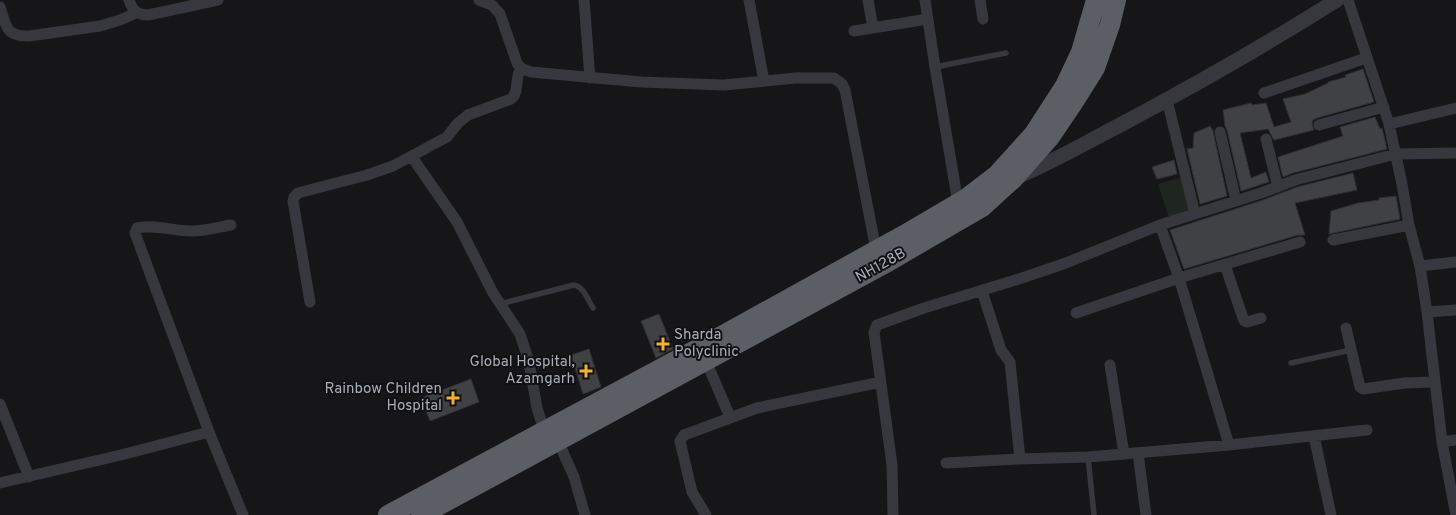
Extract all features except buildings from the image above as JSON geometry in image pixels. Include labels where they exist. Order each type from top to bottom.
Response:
[{"type":"highway","points":[[421,515],[716,339],[1005,177],[1065,86],[1082,52],[1096,0]]},
{"type":"highway","name":"NH128B","points":[[551,436],[706,361],[884,264],[982,207],[1005,177],[1050,137],[1094,68],[1110,25],[1116,0]]},
{"type":"highway","points":[[388,515],[551,436]]},
{"type":"street","points":[[129,0],[132,9],[136,13],[148,16],[218,0]]},
{"type":"street","points":[[479,0],[492,5],[500,14],[517,63],[520,68],[531,72],[641,82],[724,84],[796,78],[834,78],[842,84],[876,250]]},
{"type":"street","points":[[584,0],[590,78]]},
{"type":"street","points":[[749,0],[764,81]]},
{"type":"street","points":[[868,0],[873,28]]},
{"type":"street","points":[[925,0],[958,203]]},
{"type":"street","points":[[980,0],[983,19]]},
{"type":"street","points":[[1005,177],[1055,159],[1166,100],[1280,36],[1337,0]]},
{"type":"street","points":[[1348,0],[1389,124],[1409,225],[1420,266],[1442,442],[1456,515]]},
{"type":"street","points":[[0,7],[4,31],[29,36],[100,26],[136,13]]},
{"type":"street","points":[[854,31],[928,19]]},
{"type":"street","points":[[1264,93],[1366,58]]},
{"type":"street","points":[[310,302],[293,201],[294,197],[298,194],[382,170],[412,157],[447,137],[458,123],[468,115],[515,96],[520,68]]},
{"type":"street","points":[[1166,100],[1195,214]]},
{"type":"street","points":[[1319,125],[1384,108]]},
{"type":"street","points":[[1389,124],[1456,108]]},
{"type":"street","points":[[1220,132],[1236,201]]},
{"type":"street","points":[[1266,139],[1278,187]]},
{"type":"street","points":[[893,515],[892,465],[874,332],[877,325],[924,308],[1066,263],[1160,224],[1303,178],[1396,154],[1456,153]]},
{"type":"street","points":[[412,157],[457,222],[489,285],[523,342],[529,362],[537,408],[576,484],[585,515]]},
{"type":"street","points":[[1160,224],[1179,278],[1229,445]]},
{"type":"street","points":[[231,225],[198,231],[184,231],[155,226],[143,227],[137,228],[136,235],[209,432],[243,515]]},
{"type":"street","points":[[1333,240],[1409,225]]},
{"type":"street","points":[[1076,313],[1179,278],[1300,242]]},
{"type":"street","points":[[1420,266],[1456,262]]},
{"type":"street","points":[[1225,265],[1244,321],[1247,322],[1261,318]]},
{"type":"street","points":[[982,291],[1001,350],[1010,362],[1020,459]]},
{"type":"street","points":[[1427,312],[1456,310]]},
{"type":"street","points":[[1346,328],[1362,389],[1405,383],[1435,382]]},
{"type":"street","points":[[706,361],[730,417]]},
{"type":"street","points":[[1110,365],[1124,454]]},
{"type":"street","points":[[706,515],[692,492],[680,441],[684,434],[757,408],[881,382]]},
{"type":"street","points":[[0,404],[28,477]]},
{"type":"street","points":[[946,463],[1088,457],[1229,445],[1367,430]]},
{"type":"street","points":[[0,483],[209,432]]},
{"type":"street","points":[[1314,436],[1331,515]]},
{"type":"street","points":[[1442,442],[1456,440]]},
{"type":"street","points":[[1138,453],[1146,515]]},
{"type":"lane","points":[[935,67],[1006,53]]},
{"type":"lane","points":[[500,304],[574,285],[582,289],[592,308]]},
{"type":"lane","points":[[1291,363],[1351,350]]},
{"type":"lane","points":[[1088,457],[1094,515]]},
{"type":"shaded area","points":[[1183,177],[1192,211],[1169,218],[1158,184]]},
{"type":"place","name":"Sharda Polyclinic","points":[[663,344]]},
{"type":"place","name":"Global Hospital, Azamgarh","points":[[586,371]]},
{"type":"place","name":"Rainbow Children Hospital","points":[[453,398]]}]
